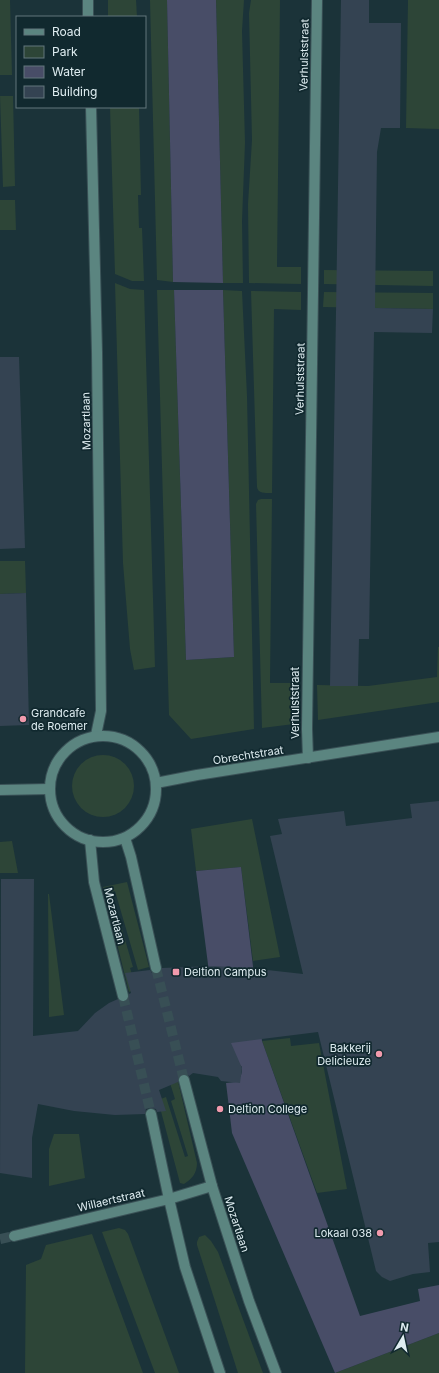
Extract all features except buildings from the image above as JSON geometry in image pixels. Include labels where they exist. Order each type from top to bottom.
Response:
[{"type":"street","points":[[88,0],[88,16]]},
{"type":"street","name":"Verhulststraat","points":[[308,758],[307,729],[317,0]]},
{"type":"street","name":"Mozartlaan","points":[[91,108],[99,459],[101,711],[96,735]]},
{"type":"street","points":[[96,735],[113,736],[129,742],[143,752],[152,767],[156,783],[156,796],[152,810],[145,821],[125,838],[108,842],[90,840],[73,833],[60,821],[52,806],[49,789],[52,773],[58,759],[68,748],[82,739],[96,735]]},
{"type":"street","name":"Obrechtstraat","points":[[156,783],[197,775],[439,737]]},
{"type":"street","points":[[0,790],[49,789]]},
{"type":"street","points":[[125,838],[131,857],[156,968]]},
{"type":"street","name":"Mozartlaan","points":[[90,840],[94,882],[123,996]]},
{"type":"street","name":"Mozartlaan","points":[[184,1080],[212,1186],[249,1301],[276,1373]]},
{"type":"street","points":[[151,1114],[185,1267],[220,1373]]},
{"type":"street","name":"Willaertstraat","points":[[14,1236],[169,1199],[212,1186]]},
{"type":"green space","points":[[0,0],[10,0],[12,75],[0,75]]},
{"type":"green space","points":[[108,0],[136,0],[137,16],[108,16]]},
{"type":"green space","points":[[150,0],[167,0],[173,282],[157,280]]},
{"type":"green space","points":[[216,0],[244,0],[242,31],[245,143],[242,221],[243,283],[223,283]]},
{"type":"green space","points":[[251,0],[280,0],[277,267],[301,267],[301,284],[249,283],[248,204],[252,140],[249,13]]},
{"type":"green space","points":[[408,0],[439,0],[439,129],[406,128]]},
{"type":"green space","points":[[0,96],[13,96],[15,186],[3,187]]},
{"type":"green space","points":[[110,108],[139,108],[141,195],[138,195],[139,228],[142,228],[144,281],[132,281],[115,274]]},
{"type":"green space","points":[[0,200],[15,200],[16,230],[0,230]]},
{"type":"green space","points":[[324,270],[433,271],[433,286],[324,284]]},
{"type":"green space","points":[[115,283],[130,289],[144,290],[155,667],[134,670],[130,649],[123,563]]},
{"type":"green space","points":[[157,290],[174,290],[186,660],[234,657],[223,290],[242,291],[247,396],[254,729],[191,739],[169,715]]},
{"type":"green space","points":[[251,291],[301,292],[301,310],[274,309],[272,493],[261,492],[257,487]]},
{"type":"green space","points":[[324,292],[433,293],[433,309],[323,307]]},
{"type":"green space","points":[[272,499],[270,683],[294,683],[294,724],[262,728],[256,504],[258,500]]},
{"type":"green space","points":[[0,561],[25,561],[26,593],[0,594]]},
{"type":"green space","points":[[438,647],[439,702],[318,720],[317,685],[368,686],[437,677]]},
{"type":"green space","points":[[103,755],[115,757],[125,764],[132,774],[134,786],[132,798],[125,808],[115,815],[103,817],[91,815],[81,808],[74,798],[72,786],[74,774],[81,764],[91,757]]},
{"type":"green space","points":[[252,819],[280,957],[253,961],[241,867],[196,871],[191,829]]},
{"type":"green space","points":[[12,841],[18,873],[0,873],[0,842]]},
{"type":"green space","points":[[127,882],[149,967],[138,970],[115,891],[111,892],[133,967],[130,968],[135,984],[133,990],[129,992],[103,887]]},
{"type":"green space","points":[[48,894],[64,1015],[49,1017]]},
{"type":"green space","points":[[290,1038],[291,1046],[319,1043],[347,1189],[317,1193],[262,1041]]},
{"type":"green space","points":[[177,1077],[197,1163],[194,1175],[184,1184],[180,1183],[158,1100],[166,1097],[185,1157],[188,1156],[171,1101],[175,1099],[170,1083]]},
{"type":"green space","points":[[54,1134],[79,1134],[85,1178],[49,1186],[49,1149]]},
{"type":"green space","points":[[119,1228],[125,1230],[128,1234],[179,1373],[155,1373],[102,1232]]},
{"type":"green space","points":[[92,1234],[143,1373],[25,1373],[26,1265],[41,1259],[46,1245]]},
{"type":"green space","points":[[205,1235],[218,1252],[263,1373],[238,1373],[197,1245],[199,1237]]},
{"type":"green space","points":[[439,1333],[439,1373],[335,1373]]},
{"type":"water","points":[[167,0],[216,0],[223,283],[173,282]]},
{"type":"water","points":[[174,290],[223,290],[234,657],[186,660]]},
{"type":"water","points":[[241,867],[262,1041],[360,1316],[420,1301],[418,1289],[439,1285],[439,1333],[335,1373],[232,1133],[226,1083],[236,1082],[238,1080],[241,1076],[242,1067],[218,1042],[196,871]]},
{"type":"tunnel","points":[[156,968],[184,1080]]},
{"type":"tunnel","points":[[123,996],[151,1114]]},
{"type":"tunnel","points":[[0,1239],[14,1236]]},
{"type":"place","name":"Grandcafe de Roemer","points":[[23,719]]},
{"type":"place","name":"Deltion Campus","points":[[176,972]]},
{"type":"place","name":"Bakkerij Delicieuze","points":[[379,1054]]},
{"type":"place","name":"Deltion College","points":[[220,1109]]},
{"type":"place","name":"Lokaal 038","points":[[380,1233]]}]
